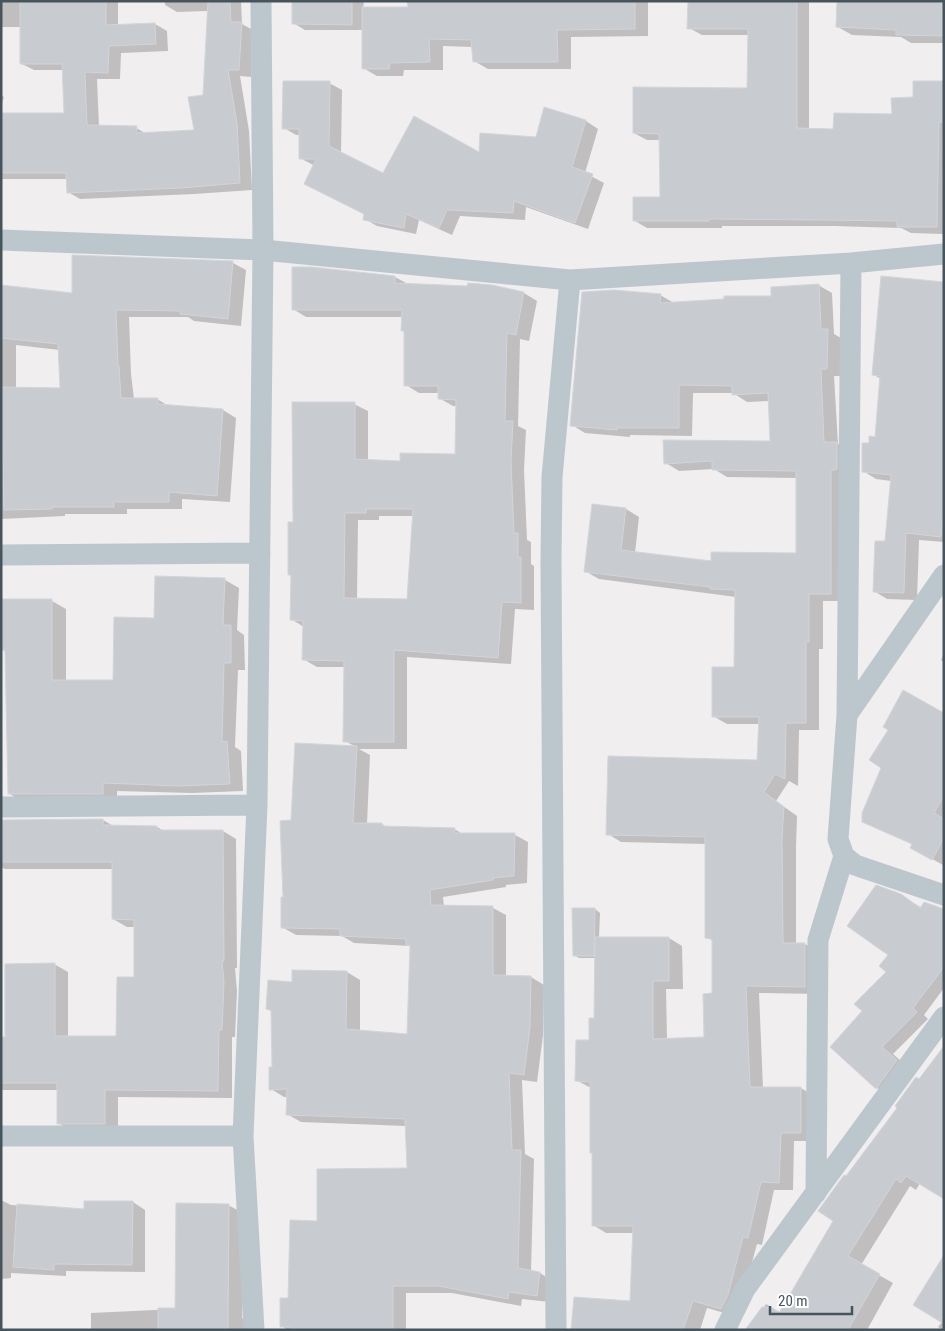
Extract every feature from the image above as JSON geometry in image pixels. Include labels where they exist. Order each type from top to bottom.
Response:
[{"type":"street","points":[[254,1330],[243,1136],[257,805],[263,250],[261,1]]},
{"type":"street","points":[[1,240],[263,250],[570,280],[850,263],[944,254]]},
{"type":"street","points":[[850,263],[847,715],[838,840],[844,856],[855,865],[944,895]]},
{"type":"street","points":[[556,1330],[551,551],[552,478],[570,280]]},
{"type":"street","points":[[1,556],[260,552]]},
{"type":"street","points":[[847,715],[944,575]]},
{"type":"street","points":[[1,807],[257,805]]},
{"type":"street","points":[[816,1193],[818,940],[844,856]]},
{"type":"street","points":[[725,1330],[745,1289],[944,1017]]},
{"type":"street","points":[[1,1136],[243,1136]]},
{"type":"building","points":[[20,1],[106,1],[106,25],[155,23],[156,44],[109,46],[108,73],[85,72],[87,125],[137,126],[136,133],[194,130],[188,97],[203,95],[208,1],[230,1],[231,22],[242,22],[239,70],[228,70],[237,123],[240,183],[181,188],[67,193],[66,173],[1,173],[1,113],[64,113],[62,64],[20,64]]},
{"type":"building","points":[[292,1],[352,1],[352,25],[292,24]]},
{"type":"building","points":[[407,1],[635,1],[635,29],[557,30],[558,62],[473,62],[471,40],[429,39],[430,62],[390,63],[389,69],[362,69],[362,7],[408,7]]},
{"type":"building","points":[[688,1],[797,1],[797,128],[833,129],[834,113],[892,114],[891,98],[913,97],[913,81],[944,81],[944,122],[939,122],[937,227],[897,227],[897,221],[709,219],[709,221],[633,221],[633,197],[660,197],[659,134],[633,133],[633,87],[747,88],[748,29],[687,29]]},
{"type":"building","points":[[837,1],[942,1],[942,36],[896,35],[896,30],[836,27]]},
{"type":"building","points":[[283,81],[330,81],[329,146],[383,173],[414,116],[479,152],[480,133],[536,137],[544,107],[586,120],[572,167],[593,174],[575,223],[514,201],[513,213],[447,210],[439,228],[406,214],[404,228],[363,220],[364,214],[304,184],[316,159],[299,159],[299,129],[282,129]]},
{"type":"building","points":[[72,255],[233,261],[228,319],[180,314],[180,311],[116,310],[121,398],[158,398],[158,404],[223,409],[217,496],[169,492],[169,502],[114,502],[114,507],[52,507],[52,509],[4,510],[1,387],[60,388],[58,344],[1,338],[1,285],[72,293]]},
{"type":"building","points":[[292,267],[311,267],[395,276],[395,283],[467,286],[468,283],[492,285],[524,292],[516,335],[507,333],[505,421],[513,421],[511,462],[514,533],[518,533],[518,557],[521,557],[521,603],[502,602],[498,658],[394,650],[394,742],[343,742],[344,661],[302,660],[303,621],[290,620],[291,575],[288,575],[288,522],[293,522],[292,402],[355,402],[355,459],[400,461],[400,453],[455,454],[456,400],[438,399],[438,386],[404,386],[404,331],[401,331],[402,310],[292,310]],"holes":[[[366,509],[413,509],[407,599],[344,598],[345,513],[366,513]]]},
{"type":"building","points":[[881,276],[944,282],[944,506],[941,537],[906,533],[904,593],[873,592],[875,541],[885,541],[891,475],[862,472],[862,443],[869,443],[869,436],[875,437],[880,376],[872,375]]},
{"type":"building","points":[[819,284],[821,329],[828,329],[827,369],[821,369],[824,442],[837,442],[837,469],[831,471],[831,594],[809,594],[809,642],[806,642],[806,723],[786,723],[785,779],[775,774],[764,792],[784,807],[782,839],[783,943],[805,943],[805,987],[746,986],[750,1087],[801,1087],[801,1133],[781,1133],[779,1183],[761,1182],[748,1238],[743,1237],[728,1295],[721,1309],[693,1301],[683,1330],[571,1330],[574,1297],[630,1301],[633,1226],[592,1226],[590,1082],[575,1081],[576,1040],[589,1040],[589,1018],[594,1018],[595,937],[669,937],[669,981],[653,981],[653,1039],[704,1037],[703,994],[712,993],[712,939],[705,938],[705,837],[606,835],[608,756],[757,760],[759,717],[712,717],[712,667],[734,667],[735,590],[710,589],[710,587],[584,572],[592,504],[626,508],[621,550],[711,561],[711,552],[796,553],[796,471],[712,470],[712,461],[664,464],[663,440],[770,441],[768,393],[732,395],[732,386],[679,385],[679,428],[617,428],[617,430],[570,426],[582,292],[614,290],[661,294],[660,303],[724,299],[724,296],[771,296],[771,287]]},
{"type":"building","points":[[155,576],[225,578],[223,625],[231,625],[231,663],[224,663],[222,742],[227,741],[230,784],[178,786],[103,783],[103,794],[8,794],[5,650],[1,650],[1,599],[52,599],[52,680],[113,680],[114,617],[154,618]]},
{"type":"building","points":[[903,690],[944,713],[944,796],[934,813],[944,819],[944,838],[932,860],[910,848],[912,844],[862,822],[862,813],[881,768],[869,760],[888,730],[883,727]]},
{"type":"building","points":[[295,743],[357,746],[353,823],[382,823],[382,826],[455,828],[454,833],[515,833],[514,876],[430,890],[431,905],[493,906],[493,975],[531,976],[530,1027],[524,1075],[509,1073],[512,1150],[521,1150],[518,1268],[540,1272],[537,1296],[509,1292],[508,1299],[438,1286],[393,1286],[393,1330],[291,1330],[291,1327],[280,1327],[280,1298],[288,1298],[290,1220],[317,1221],[317,1169],[407,1168],[405,1119],[286,1115],[287,1089],[269,1090],[269,1067],[272,1067],[271,1010],[266,1009],[268,980],[292,982],[292,970],[347,971],[346,1029],[407,1034],[410,945],[406,945],[406,939],[340,936],[340,929],[281,928],[281,897],[283,897],[280,821],[291,820]]},
{"type":"building","points":[[103,819],[103,825],[157,826],[157,830],[223,830],[224,961],[222,961],[224,982],[222,1030],[219,1030],[218,1091],[105,1090],[105,1124],[57,1124],[57,1083],[1,1083],[1,1037],[5,1037],[5,964],[55,963],[55,1036],[116,1036],[117,977],[134,977],[134,920],[112,919],[112,862],[1,862],[1,820]]},
{"type":"building","points":[[876,885],[901,894],[920,908],[924,902],[944,909],[944,967],[913,1008],[917,1012],[882,1047],[897,1060],[876,1089],[830,1047],[862,1011],[854,1004],[886,972],[879,966],[888,955],[847,926]]},
{"type":"building","points":[[572,908],[595,908],[594,956],[573,956]]},
{"type":"building","points":[[944,1046],[944,1199],[906,1176],[901,1183],[896,1179],[848,1256],[880,1274],[848,1330],[745,1330],[762,1307],[771,1307],[779,1313],[833,1221],[818,1211],[897,1108],[895,1106],[916,1077],[919,1079]]},
{"type":"building","points":[[84,1201],[133,1201],[132,1265],[54,1264],[54,1270],[13,1267],[17,1204],[84,1209]]},
{"type":"building","points":[[176,1203],[229,1204],[228,1330],[158,1330],[158,1308],[175,1308]]},
{"type":"building","points":[[944,1255],[944,1324],[913,1305]]}]
